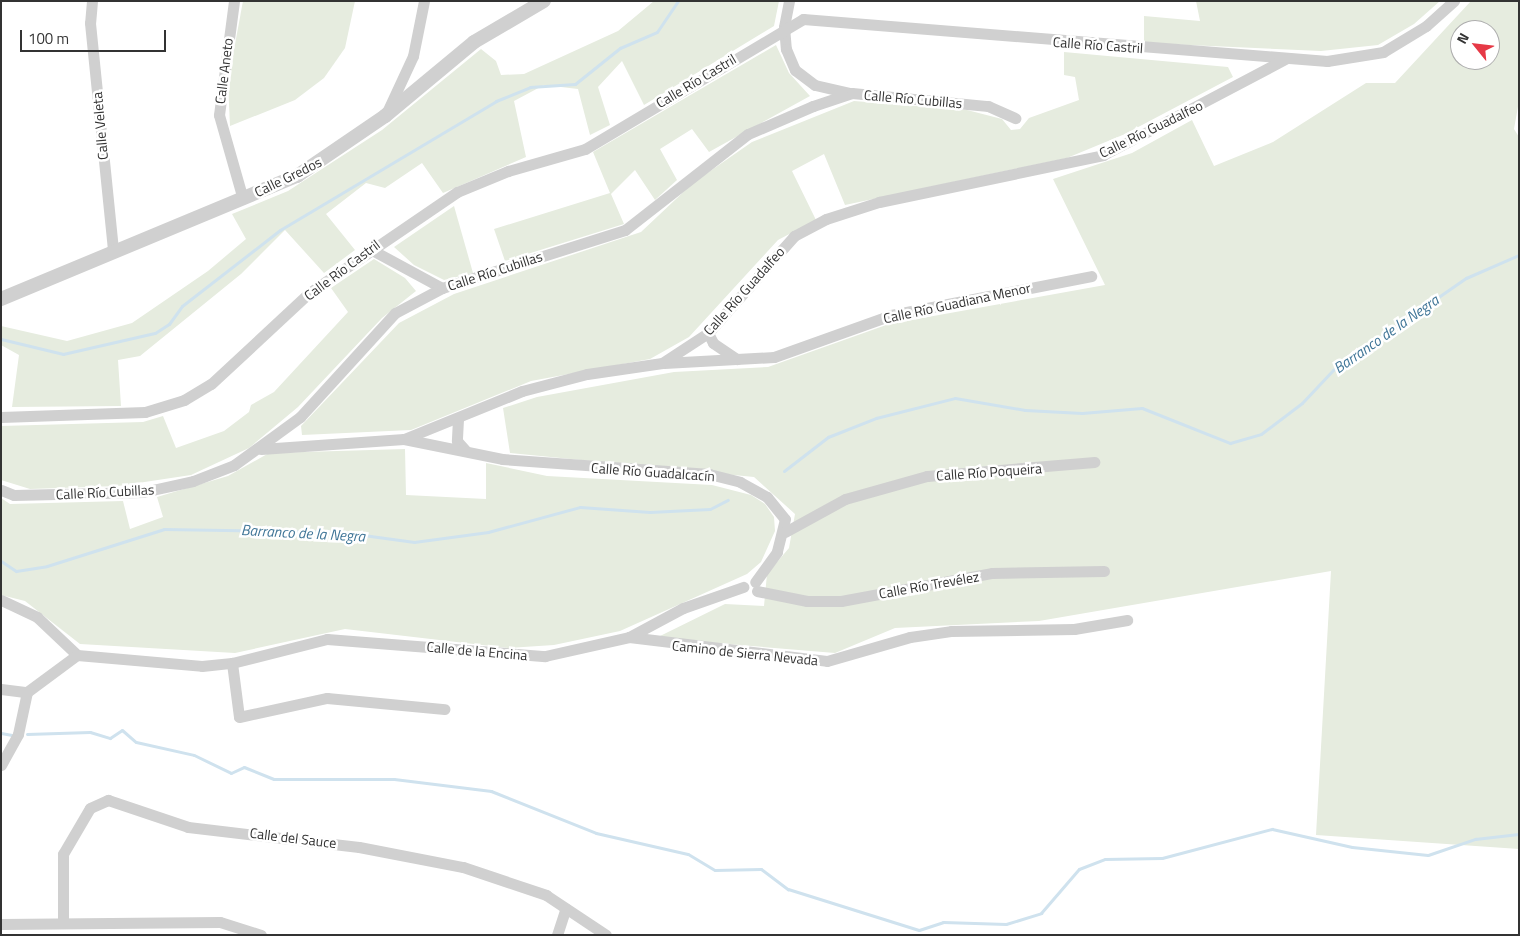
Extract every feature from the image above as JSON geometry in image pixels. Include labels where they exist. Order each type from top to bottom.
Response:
[{"type":"street","name":"Calle Veleta","points":[[92,1],[90,23],[113,250]]},
{"type":"street","name":"Calle Aneto","points":[[234,1],[219,115],[243,199]]},
{"type":"street","points":[[385,116],[414,56],[424,1]]},
{"type":"street","name":"Calle Gredos","points":[[1,299],[113,250],[297,176],[385,116],[474,42],[544,1]]},
{"type":"street","points":[[790,1],[784,27],[786,49],[795,70],[816,85],[852,93]]},
{"type":"street","name":"Calle Río Castril","points":[[1,417],[145,412],[184,400],[212,384],[309,293],[370,248],[457,192],[508,171],[585,149],[784,27],[802,19],[832,19],[1014,40],[1285,59],[1334,60],[1383,52],[1426,26],[1454,1]]},
{"type":"street","points":[[1244,56],[1250,61],[1249,79]]},
{"type":"street","name":"Calle Río Guadalfeo","points":[[404,439],[458,419],[522,391],[587,374],[662,363],[708,333],[794,236],[826,219],[880,202],[1062,167],[1103,155],[1285,59]]},
{"type":"street","points":[[813,106],[819,94],[816,85]]},
{"type":"street","name":"Calle Río Cubillas","points":[[1,490],[14,495],[143,492],[193,481],[234,465],[300,417],[395,313],[442,288],[625,230],[748,134],[813,106],[852,93],[988,106],[1015,118]]},
{"type":"street","points":[[388,236],[395,262]]},
{"type":"street","points":[[370,248],[395,262],[420,280],[442,288]]},
{"type":"street","name":"Calle Río Guadiana Menor","points":[[662,363],[756,360],[803,348],[891,316],[1091,276]]},
{"type":"street","points":[[420,280],[421,300]]},
{"type":"street","points":[[708,333],[713,343],[738,360]]},
{"type":"street","points":[[458,419],[457,440],[465,450]]},
{"type":"street","name":"Calle Río Guadalcacín","points":[[256,450],[308,442],[404,439],[512,460],[709,474],[740,482],[767,497],[785,520]]},
{"type":"street","name":"Calle Río Poqueira","points":[[785,532],[803,520],[845,499],[927,476],[1094,462]]},
{"type":"street","points":[[756,586],[777,552],[785,532],[785,520]]},
{"type":"street","name":"Calle Río Poqueira","points":[[785,520],[803,520]]},
{"type":"street","name":"Calle Río Trevélez","points":[[743,587],[750,594],[756,586],[806,601],[842,601],[992,573],[1104,571]]},
{"type":"street","name":"Calle de la Encina","points":[[77,655],[202,666],[232,663],[327,639],[545,656],[629,637],[683,608],[743,587]]},
{"type":"street","points":[[1,600],[37,617],[77,655],[27,692],[18,734],[1,765]]},
{"type":"street","name":"Camino de Sierra Nevada","points":[[629,637],[827,662],[910,637],[951,631],[1074,629],[1127,620]]},
{"type":"street","points":[[232,663],[239,716],[327,698],[444,709]]},
{"type":"street","points":[[1,689],[27,692]]},
{"type":"street","name":"Calle del Sauce","points":[[58,927],[63,854],[90,808],[108,800],[188,827],[359,847],[462,867],[514,881],[566,908],[606,935]]},
{"type":"street","points":[[557,935],[566,908]]},
{"type":"street","points":[[1,924],[177,929],[220,922],[261,935]]},
{"type":"shaded area","points":[[243,1],[355,1],[345,48],[324,78],[295,100],[230,126],[228,82]]},
{"type":"shaded area","points":[[654,1],[779,1],[774,26],[644,105],[622,61],[598,87],[610,125],[590,135],[578,89],[544,85],[514,101],[526,157],[443,193],[422,163],[385,188],[366,183],[326,214],[355,250],[324,273],[285,230],[241,274],[140,356],[118,360],[121,406],[12,407],[19,355],[1,345],[1,326],[67,341],[132,323],[208,271],[246,239],[232,214],[288,191],[382,130],[481,49],[496,61],[501,75],[524,74],[618,31]]},
{"type":"shaded area","points":[[1196,1],[1440,1],[1414,24],[1378,45],[1321,51],[1144,43],[1144,16],[1200,21]]},
{"type":"shaded area","points":[[1471,1],[1519,1],[1519,101],[1514,129],[1519,137],[1519,849],[1316,835],[1331,571],[1039,621],[895,628],[835,653],[656,638],[725,604],[764,606],[767,574],[789,548],[795,514],[754,477],[510,453],[503,408],[537,397],[674,372],[768,367],[889,324],[1105,285],[1053,179],[1132,153],[1192,120],[1214,166],[1273,142],[1366,83],[1395,83],[1450,24],[1450,70],[1500,70],[1500,20],[1453,20]]},
{"type":"shaded area","points":[[776,45],[789,73],[810,96],[709,152],[692,129],[660,149],[677,180],[655,200],[635,170],[611,194],[624,224],[505,261],[494,229],[610,193],[593,152]]},
{"type":"shaded area","points":[[1064,52],[1228,67],[1233,77],[1125,134],[1067,158],[845,205],[824,154],[792,171],[816,220],[778,240],[689,337],[650,359],[531,381],[411,430],[302,435],[301,426],[399,323],[454,294],[641,232],[693,183],[752,142],[854,101],[967,110],[1002,119],[1011,130],[1020,129],[1029,118],[1079,100],[1075,77],[1064,75]]},
{"type":"shaded area","points":[[454,206],[473,273],[444,280],[414,265],[394,247]]},
{"type":"shaded area","points":[[374,259],[405,278],[416,291],[382,318],[298,407],[249,448],[191,475],[118,486],[30,489],[1,480],[1,426],[143,422],[163,416],[176,448],[224,431],[249,412],[251,405],[274,392],[348,312],[331,288]]},
{"type":"shaded area","points":[[405,449],[406,495],[486,499],[486,463],[547,476],[712,485],[751,495],[765,504],[774,517],[775,531],[761,562],[747,574],[620,631],[554,645],[508,648],[345,629],[235,653],[80,644],[25,601],[1,595],[1,498],[10,504],[123,501],[130,529],[163,517],[157,497],[228,476],[269,453]]},
{"type":"waterway","points":[[1,339],[63,354],[155,333],[169,324],[182,306],[280,230],[496,101],[530,87],[575,84],[620,48],[657,32],[678,1]]},
{"type":"waterway","name":"Barranco de la Negra","points":[[784,471],[828,437],[876,418],[955,398],[1025,410],[1082,413],[1142,408],[1230,443],[1261,434],[1302,403],[1333,370],[1466,278],[1519,255]]},
{"type":"waterway","name":"Barranco de la Negra","points":[[1,561],[16,571],[47,566],[164,529],[341,532],[414,542],[488,532],[580,507],[650,512],[710,509],[728,500]]},
{"type":"waterway","points":[[27,734],[90,732],[110,738],[122,730],[136,742],[194,755],[231,773],[244,767],[274,779],[394,779],[491,791],[596,833],[688,854],[715,870],[761,869],[788,889],[919,930],[943,922],[1006,924],[1041,913],[1079,869],[1105,859],[1162,858],[1272,829],[1352,847],[1428,855],[1475,839],[1519,834]]},
{"type":"waterway","points":[[1,733],[12,735]]}]
